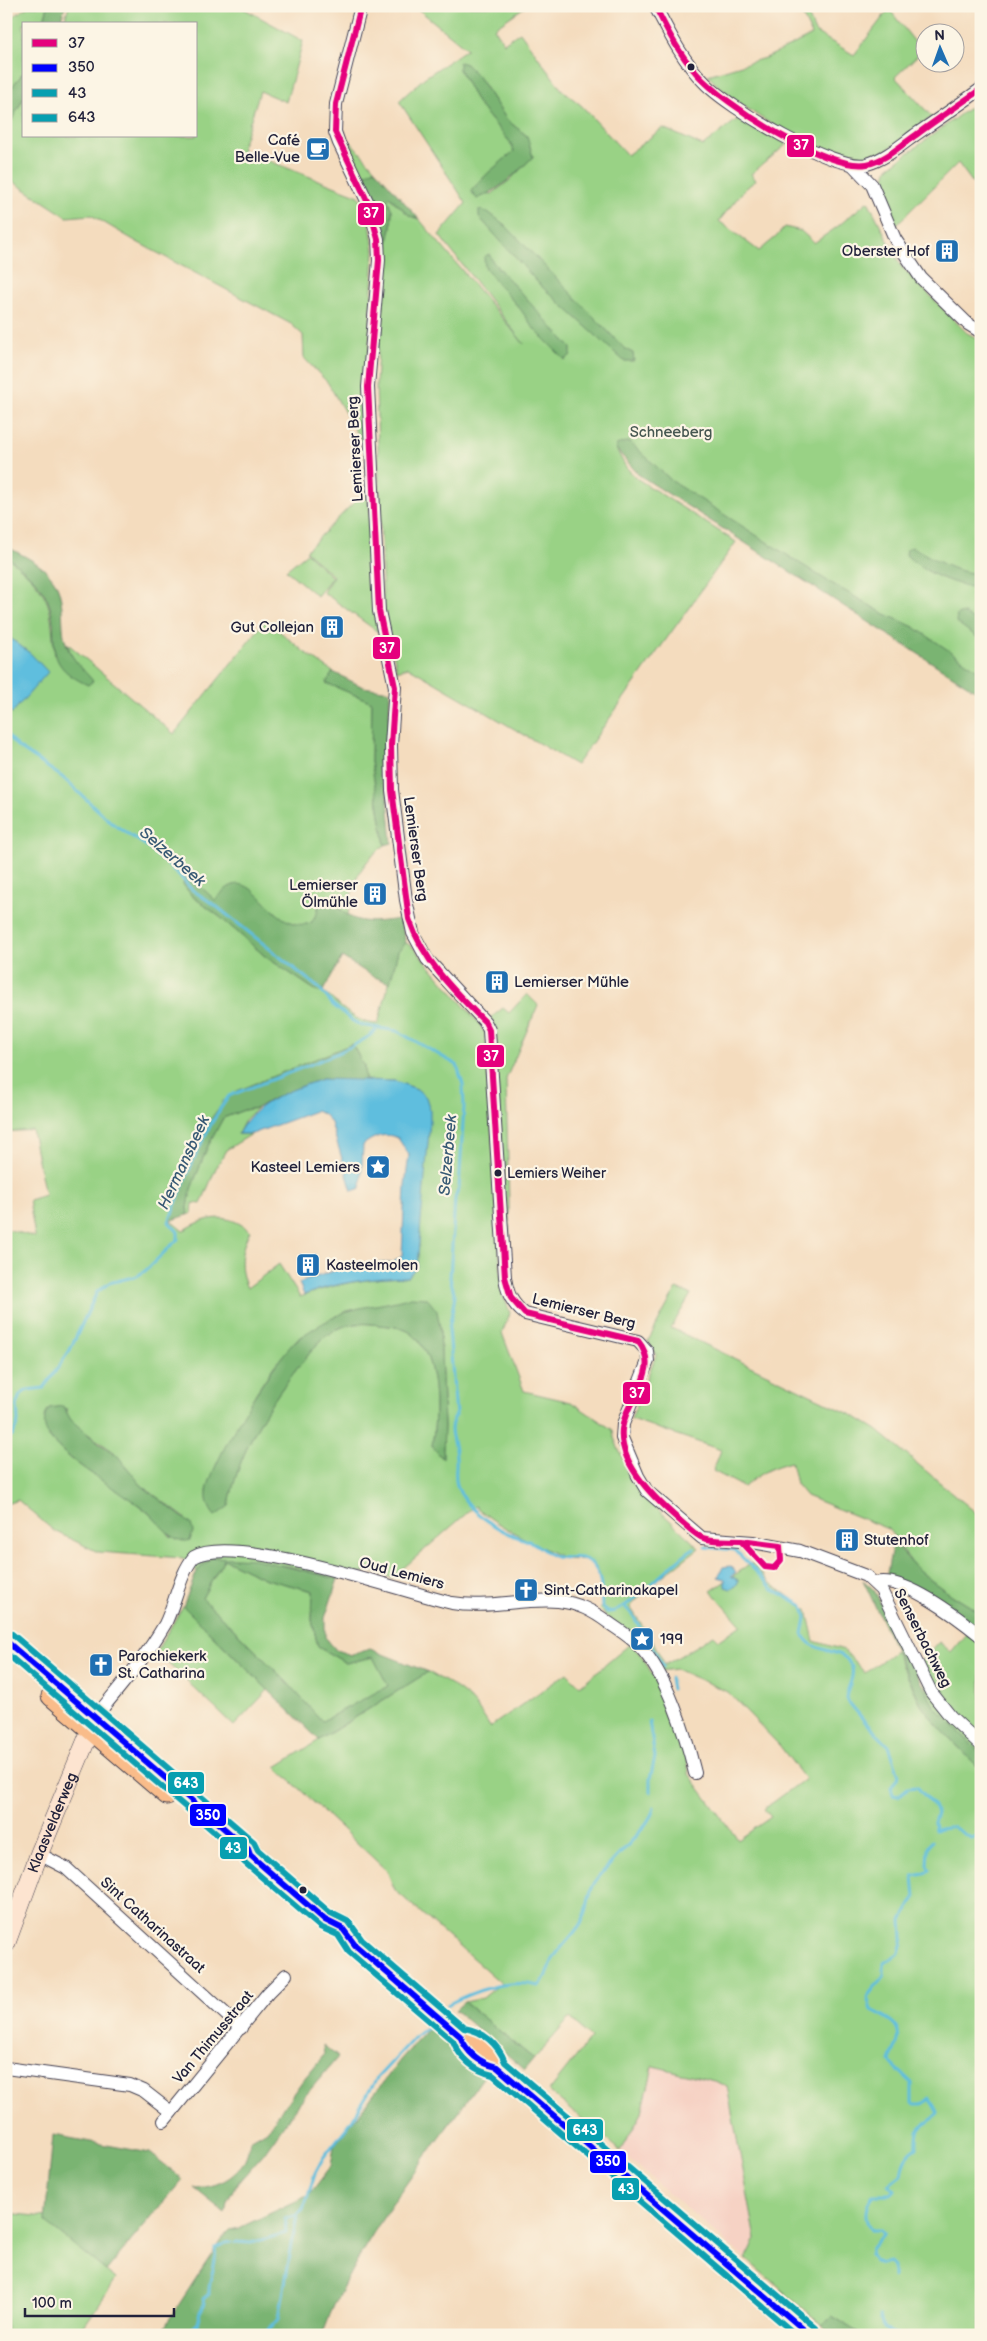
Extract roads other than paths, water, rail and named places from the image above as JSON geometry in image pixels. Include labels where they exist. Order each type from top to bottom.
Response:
[{"type":"main road","points":[[6,1641],[94,1723]]},
{"type":"main road","points":[[6,1658],[94,1723],[248,1849],[250,1856],[325,1920],[327,1928],[335,1936],[346,1944],[355,1945],[460,2036],[472,2039],[485,2048],[495,2061],[497,2067],[810,2335]]},
{"type":"street","name":"Lemierser Berg","points":[[361,6],[336,104],[336,132],[339,143],[368,203],[378,239],[379,260],[368,387],[378,611],[395,687],[391,745],[392,790],[409,918],[413,933],[427,959],[489,1030],[505,1277],[510,1297],[516,1307],[526,1314],[638,1341],[644,1346],[649,1356],[647,1368],[624,1424],[622,1438],[638,1476],[647,1491],[684,1524]]},
{"type":"street","points":[[655,6],[678,49],[703,82],[720,98],[740,112],[843,163],[853,165],[875,161],[981,89]]},
{"type":"street","points":[[872,185],[875,161]]},
{"type":"street","points":[[853,165],[872,185],[895,239],[921,278],[968,324],[981,332]]},
{"type":"street","name":"Senserbachweg","points":[[684,1524],[705,1539],[768,1544],[800,1552],[866,1576],[876,1583],[931,1692],[952,1717],[981,1745]]},
{"type":"street","name":"Oud Lemiers","points":[[94,1723],[154,1641],[169,1615],[194,1557],[215,1553],[261,1554],[290,1559],[452,1603],[478,1605],[552,1601],[570,1603],[586,1608],[636,1642],[650,1660],[679,1720],[695,1774]]},
{"type":"street","points":[[876,1583],[896,1584],[924,1597],[946,1610],[981,1636]]},
{"type":"street","name":"Klaasvelderweg","points":[[6,1944],[39,1854],[78,1757],[94,1723]]},
{"type":"street","name":"Sint Catharinastraat","points":[[39,1854],[66,1868],[241,2028]]},
{"type":"street","name":"Van Thimusstraat","points":[[6,2068],[130,2085],[144,2091],[168,2116],[268,1993],[286,1975]]},
{"type":"water","points":[[6,635],[31,654],[48,672],[12,713],[6,710]]},
{"type":"water","points":[[322,1079],[395,1081],[417,1089],[426,1097],[430,1110],[430,1121],[417,1266],[408,1277],[355,1281],[304,1295],[299,1283],[361,1263],[392,1263],[402,1256],[405,1185],[409,1155],[398,1138],[388,1135],[379,1136],[363,1145],[361,1188],[352,1191],[331,1123],[324,1114],[315,1111],[252,1134],[238,1134],[245,1123],[263,1105],[285,1093]]},
{"type":"water","points":[[731,1566],[736,1572],[731,1576],[739,1580],[736,1586],[731,1589],[725,1587],[725,1579],[718,1577],[723,1567]]},
{"type":"waterway","name":"Selzerbeek","points":[[6,734],[18,747],[62,777],[113,824],[145,845],[180,876],[191,889],[216,906],[320,989],[333,1005],[353,1021],[360,1025],[397,1031],[457,1065],[463,1085],[464,1106],[459,1188],[455,1198],[450,1278],[455,1296],[449,1329],[456,1415],[451,1431],[456,1452],[456,1482],[465,1501],[496,1527],[533,1543],[553,1556],[584,1559],[592,1564],[596,1568],[601,1585],[602,1608],[607,1612],[616,1611],[626,1605],[694,1548]]},
{"type":"waterway","name":"Hermansbeek","points":[[6,1438],[13,1435],[18,1422],[17,1403],[20,1395],[27,1390],[44,1388],[70,1350],[97,1292],[109,1283],[137,1276],[145,1271],[178,1239],[178,1232],[169,1222],[203,1140],[229,1096],[333,1055],[370,1036],[377,1028]]},
{"type":"waterway","name":"Selzerbeek","points":[[705,1547],[735,1550],[773,1589],[803,1606],[806,1618],[803,1634],[807,1641],[843,1656],[848,1661],[853,1672],[846,1699],[889,1746],[899,1775],[891,1788],[893,1795],[898,1796],[908,1788],[917,1787],[934,1806],[937,1814],[934,1822],[935,1830],[953,1827],[971,1838],[981,1836]]},
{"type":"waterway","points":[[625,1607],[632,1614],[645,1636]]},
{"type":"waterway","points":[[650,1643],[663,1667]]},
{"type":"waterway","points":[[670,1678],[672,1689]]},
{"type":"waterway","points":[[649,1721],[655,1757],[650,1779],[650,1792]]},
{"type":"waterway","points":[[447,2005],[491,1987],[516,1984],[539,1986],[555,1956],[583,1920],[595,1882],[646,1824],[654,1807]]},
{"type":"waterway","points":[[893,2277],[893,2266],[889,2262],[881,2264],[874,2261],[870,2254],[872,2248],[884,2233],[879,2229],[871,2229],[868,2225],[866,2216],[868,2203],[873,2195],[891,2195],[895,2191],[888,2185],[901,2175],[906,2159],[917,2148],[918,2133],[922,2126],[938,2114],[930,2098],[922,2105],[914,2105],[912,2103],[912,2083],[890,2062],[897,2044],[898,2031],[896,2026],[871,2010],[867,1997],[884,1975],[884,1963],[899,1953],[903,1938],[902,1920],[915,1898],[913,1876],[924,1874],[930,1869],[927,1865],[928,1848],[932,1841]]},
{"type":"waterway","points":[[236,2242],[251,2243],[286,2233],[285,2219],[297,2215],[304,2209],[315,2173],[323,2158],[351,2122],[377,2078],[416,2036],[431,2024]]},
{"type":"waterway","points":[[264,2335],[279,2318],[297,2215]]},
{"type":"waterway","points":[[194,2335],[200,2312],[205,2303],[203,2299],[209,2294],[216,2254],[215,2248],[232,2242]]},
{"type":"waterway","points":[[880,2316],[883,2329],[897,2335]]},
{"type":"waterway","points":[[185,2335],[197,2323]]},
{"type":"waterway","points":[[269,2329],[273,2335]]},
{"type":"place","name":"Café Belle-Vue","points":[[318,149]]},
{"type":"place","name":"Oberster Hof","points":[[947,251]]},
{"type":"place","name":"Gut Collejan","points":[[332,627]]},
{"type":"place","name":"Lemierser Ölmühle","points":[[375,894]]},
{"type":"place","name":"Lemierser Mühle","points":[[497,982]]},
{"type":"place","name":"Kasteel Lemiers","points":[[378,1167]]},
{"type":"place","name":"Lemiers Weiher","points":[[498,1173]]},
{"type":"place","name":"Kasteelmolen","points":[[308,1265]]},
{"type":"place","name":"Stutenhof","points":[[847,1540]]},
{"type":"place","name":"Sint-Catharinakapel","points":[[526,1590]]},
{"type":"place","name":"199","points":[[642,1639]]},
{"type":"place","name":"Parochiekerk St. Catharina","points":[[101,1665]]},
{"type":"park label","name":"Schneeberg","points":[[671,432]]}]
